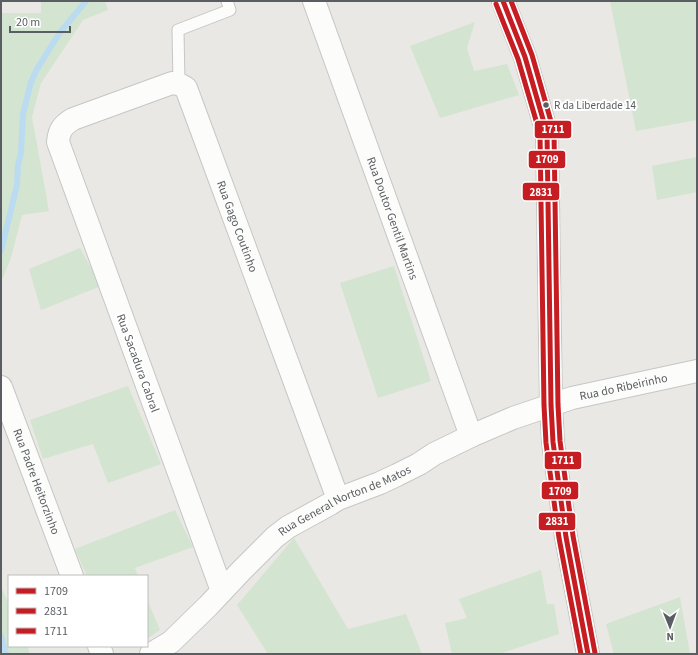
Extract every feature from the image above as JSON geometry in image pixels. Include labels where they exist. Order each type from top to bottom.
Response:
[{"type":"street","name":"Rua Doutor Gentil Martins","points":[[314,1],[471,436]]},
{"type":"street","points":[[503,1],[525,57],[547,132],[551,406],[553,442],[566,537],[588,654]]},
{"type":"street","name":"Rua Sacadura Cabral","points":[[179,84],[172,83],[73,119],[66,123],[58,134],[58,142],[222,591]]},
{"type":"street","name":"Rua Gago Coutinho","points":[[179,84],[186,88],[338,499]]},
{"type":"street","name":"Rua do Ribeirinho","points":[[551,406],[572,398],[697,371]]},
{"type":"street","name":"Rua Padre Heitorzinho","points":[[1,387],[72,575]]},
{"type":"street","name":"Rua General Norton de Matos","points":[[151,654],[174,648],[222,591],[265,547],[288,527],[338,499],[397,475],[419,464],[434,454],[471,436],[513,418],[551,406]]},
{"type":"lane","points":[[179,84],[178,30],[230,10],[227,1]]},
{"type":"green space","points":[[41,1],[105,1],[108,10],[83,20],[41,83],[32,117],[49,211],[22,215],[11,258],[1,282],[1,13],[41,13]]},
{"type":"green space","points":[[610,1],[697,1],[697,120],[636,131]]},
{"type":"green space","points":[[475,22],[467,48],[474,71],[507,64],[519,95],[440,118],[410,46]]},
{"type":"green space","points":[[697,157],[697,192],[657,200],[652,166]]},
{"type":"green space","points":[[80,248],[101,286],[41,310],[29,269]]},
{"type":"green space","points":[[394,266],[431,381],[378,398],[340,283]]},
{"type":"green space","points":[[128,386],[161,464],[108,483],[93,444],[43,459],[30,420]]},
{"type":"green space","points":[[175,510],[193,547],[135,568],[138,575],[87,575],[75,549]]},
{"type":"green space","points":[[294,538],[348,629],[406,614],[422,654],[268,654],[237,605]]},
{"type":"green space","points":[[541,570],[547,604],[554,604],[559,634],[499,654],[452,654],[445,623],[467,618],[459,599]]},
{"type":"green space","points":[[1,586],[8,603],[8,647],[27,647],[30,654],[1,654]]},
{"type":"green space","points":[[680,597],[690,654],[614,654],[606,624]]},
{"type":"green space","points":[[148,601],[160,630],[148,638]]},
{"type":"waterway","points":[[1,251],[17,185],[18,165],[21,153],[23,114],[31,82],[37,69],[55,40],[86,1]]},
{"type":"waterway","points":[[1,636],[6,654]]},
{"type":"transit line","name":"1709","points":[[503,1],[525,57],[547,133],[551,405],[553,442],[566,537],[588,654]]},
{"type":"transit line","name":"1711","points":[[511,1],[532,55],[554,132],[558,405],[560,441],[573,536],[595,653]]},
{"type":"transit line","name":"2831","points":[[496,4],[518,59],[540,134],[544,405],[546,443],[559,538],[581,654]]},
{"type":"place","name":"R da Liberdade 14","points":[[546,105]]}]
